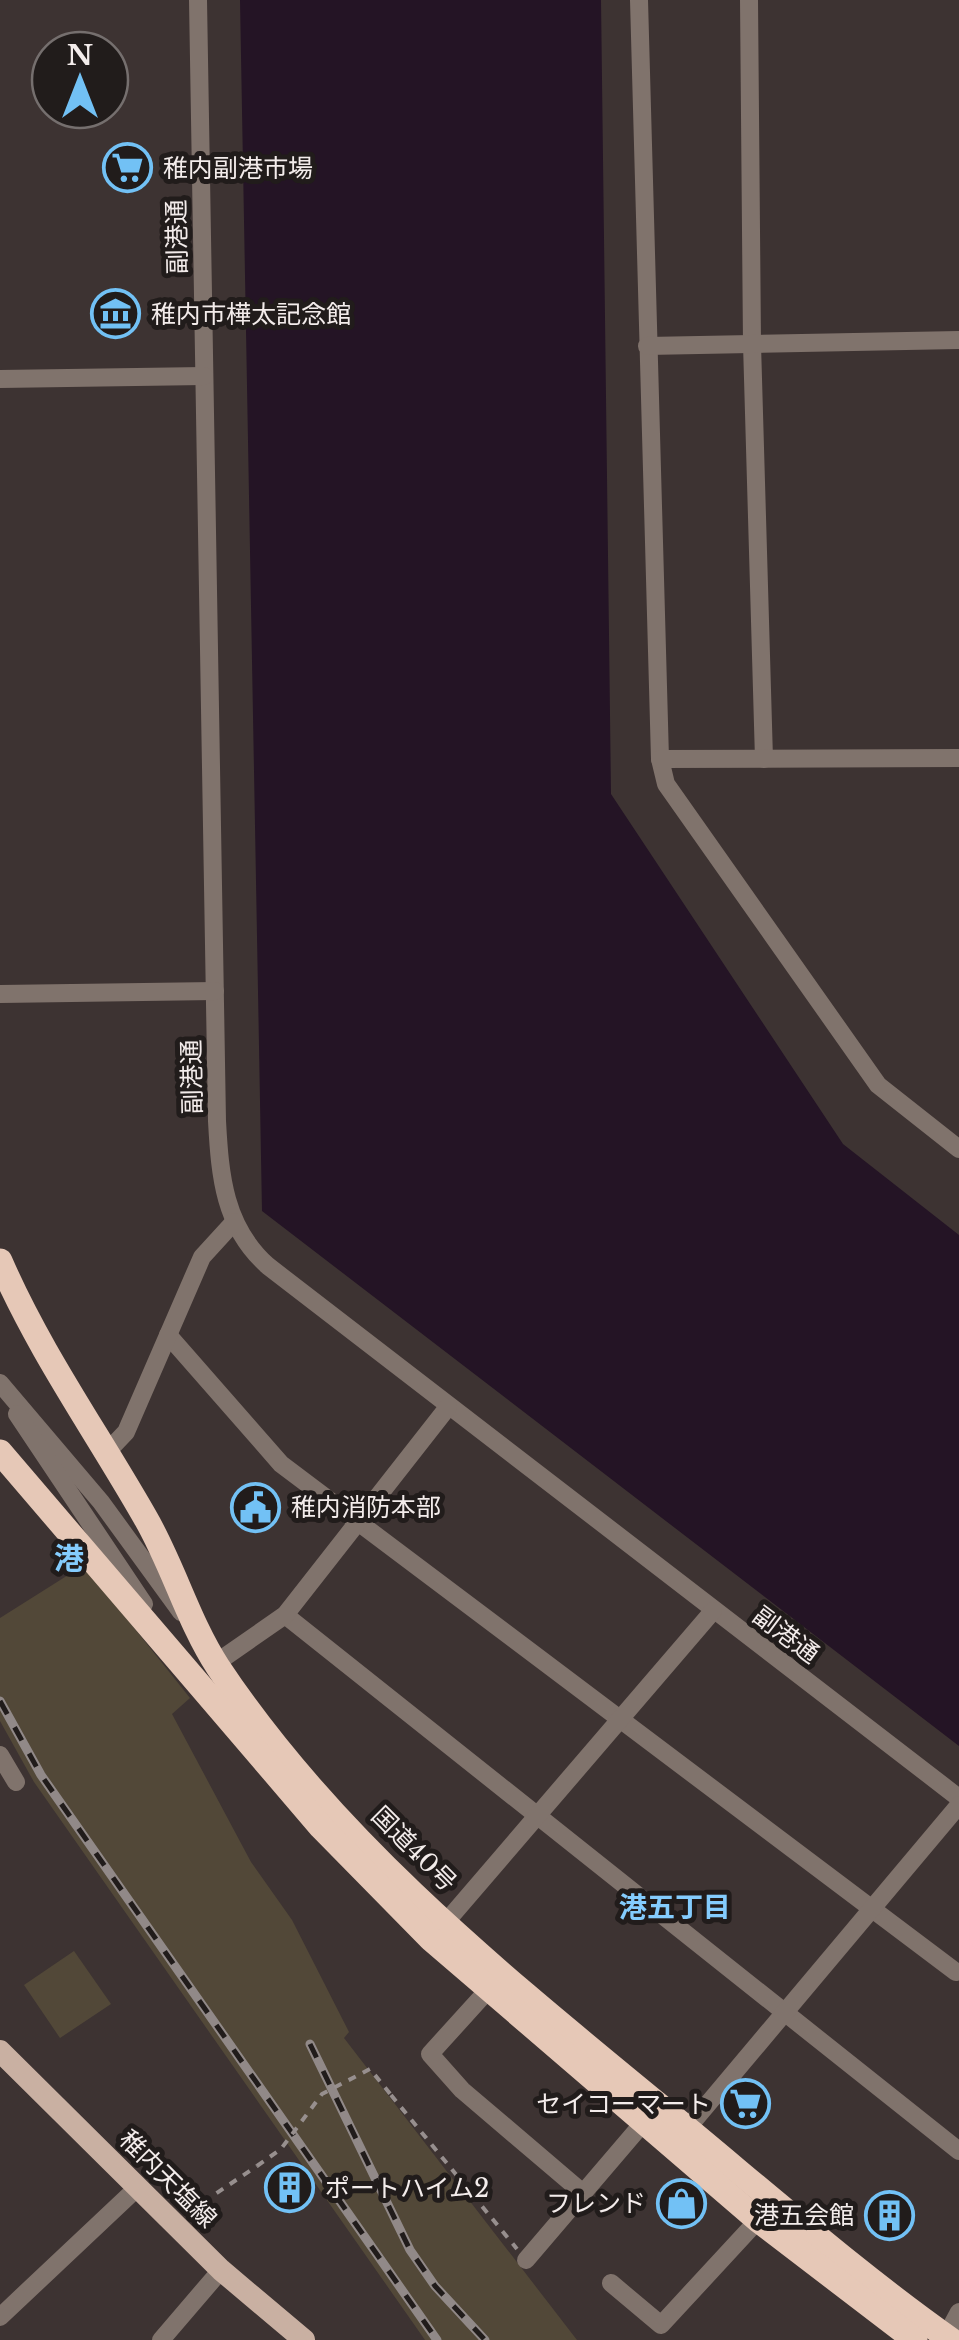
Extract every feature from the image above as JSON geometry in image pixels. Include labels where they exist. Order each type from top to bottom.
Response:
[{"type":"highway","name":"国道40号","points":[[0,1261],[52,1370],[147,1520],[216,1664],[268,1735],[488,1990],[652,2113]]},
{"type":"highway","name":"国道40号","points":[[0,1452],[321,1827],[680,2136],[946,2338]]},
{"type":"highway","name":"国道40号","points":[[680,2136],[758,2220],[915,2340]]},
{"type":"main road","name":"稚内天塩線","points":[[0,2051],[221,2270],[304,2340]]},
{"type":"street","name":"副港通","points":[[198,0],[218,1155],[227,1207],[253,1254],[959,1802]]},
{"type":"street","points":[[639,0],[660,759],[666,784],[878,1085],[959,1149]]},
{"type":"street","points":[[749,0],[752,344],[764,758]]},
{"type":"street","points":[[647,346],[959,340]]},
{"type":"street","points":[[0,379],[204,376]]},
{"type":"street","points":[[660,759],[959,758]]},
{"type":"street","points":[[0,994],[216,992]]},
{"type":"street","points":[[106,1453],[126,1432],[202,1257],[234,1222]]},
{"type":"street","points":[[168,1335],[281,1464],[622,1716],[956,1972]]},
{"type":"street","points":[[0,1383],[101,1502],[216,1664],[285,1615],[448,1407]]},
{"type":"street","points":[[0,1383],[32,1442],[186,1666]]},
{"type":"street","points":[[438,1931],[713,1611]]},
{"type":"street","points":[[285,1615],[959,2151]]},
{"type":"street","points":[[0,1756],[16,1782]]},
{"type":"street","points":[[680,2136],[959,1802]]},
{"type":"street","points":[[488,1990],[430,2054],[462,2090],[583,2194]]},
{"type":"street","points":[[526,2260],[652,2113]]},
{"type":"street","points":[[0,2317],[138,2187]]},
{"type":"street","points":[[610,2283],[661,2326],[758,2220]]},
{"type":"street","points":[[166,2338],[221,2270]]},
{"type":"street","points":[[946,2338],[959,2312]]},
{"type":"path","points":[[172,2223],[281,2150],[322,2094],[370,2069],[526,2260]]},
{"type":"shaded area","points":[[240,0],[601,0],[611,794],[843,1144],[959,1235],[959,1746],[262,1211]]},
{"type":"shaded area","points":[[84,1565],[190,1698],[172,1714],[251,1862],[292,1920],[349,2032],[344,2038],[577,2340],[425,2340],[34,1782],[0,1721],[0,1618]]},
{"type":"shaded area","points":[[74,1951],[111,2004],[60,2038],[24,1985]]},
{"type":"railway","points":[[0,1701],[41,1775],[437,2340]]},
{"type":"railway","points":[[310,2044],[410,2250],[435,2286],[485,2340]]},
{"type":"place","name":"稚内副港市場","points":[[128,168]]},
{"type":"place","name":"稚内市樺太記念館","points":[[116,314]]},
{"type":"place","name":"稚内消防本部","points":[[256,1507]]},
{"type":"place","name":"セイコーマート","points":[[746,2104]]},
{"type":"place","name":"ポートハイム2","points":[[290,2188]]},
{"type":"place","name":"フレンド","points":[[681,2203]]},
{"type":"place","name":"港五会館","points":[[889,2215]]},
{"type":"district","name":"港","points":[[69,1558]]},
{"type":"district","name":"港五丁目","points":[[675,1907]]}]
